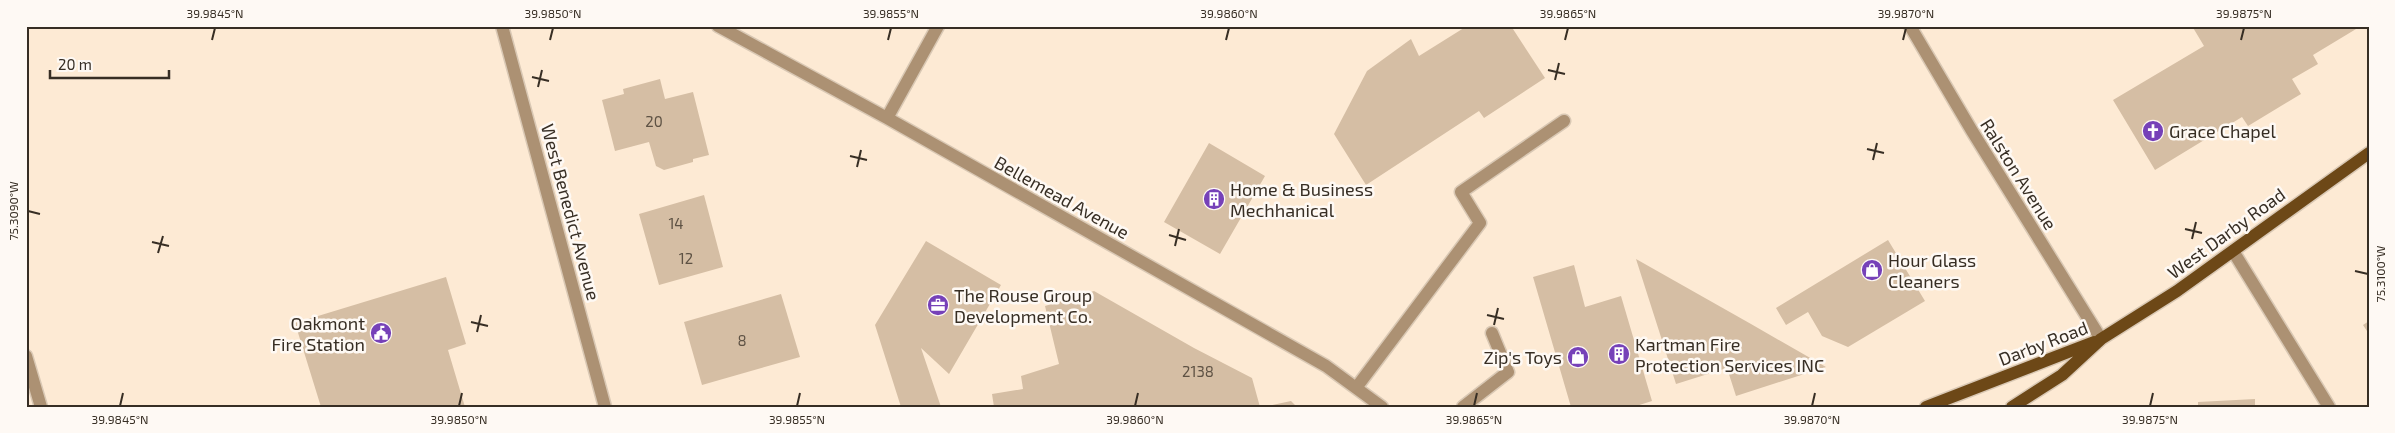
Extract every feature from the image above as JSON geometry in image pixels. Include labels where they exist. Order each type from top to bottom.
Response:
[{"type":"main road","name":"West Darby Road","points":[[2101,339],[2233,251],[2369,153]]},
{"type":"main road","name":"Darby Road","points":[[1926,407],[2101,339]]},
{"type":"main road","name":"Darby Road","points":[[2012,407],[2062,375],[2101,339]]},
{"type":"street","name":"West Benedict Avenue","points":[[502,26],[605,407]]},
{"type":"street","name":"Bellemead Avenue","points":[[718,26],[887,118],[1326,366],[1382,407]]},
{"type":"street","points":[[887,118],[938,26]]},
{"type":"street","name":"Ralston Avenue","points":[[1910,26],[1972,131],[2101,339]]},
{"type":"street","points":[[1356,388],[1480,223],[1461,192],[1564,121]]},
{"type":"street","points":[[2233,251],[2329,407]]},
{"type":"street","points":[[1463,407],[1508,372],[1492,333]]},
{"type":"street","points":[[26,356],[41,407]]},
{"type":"building","points":[[1467,26],[1511,26],[1545,78],[1484,118],[1479,111],[1366,185],[1334,134],[1367,71],[1411,39],[1419,56]]},
{"type":"building","points":[[2192,26],[2361,26],[2313,55],[2318,64],[2292,79],[2301,94],[2248,126],[2242,117],[2155,170],[2113,100],[2204,46]]},
{"type":"building","points":[[660,79],[665,99],[693,92],[709,155],[693,159],[693,162],[664,170],[656,166],[649,142],[615,151],[602,100],[624,94],[623,89]]},
{"type":"building","name":"Home & Business Mechhanical","points":[[1209,143],[1265,176],[1220,254],[1164,222]]},
{"type":"building","points":[[704,195],[723,267],[659,285],[639,214]]},
{"type":"building","name":"Hour Glass Cleaners","points":[[1888,240],[1925,301],[1848,347],[1822,336],[1808,312],[1786,325],[1776,308]]},
{"type":"building","name":"The Rouse Group Development Co.","points":[[926,241],[1001,285],[949,374],[921,348],[941,407],[901,407],[875,325]]},
{"type":"building","points":[[1636,259],[1826,367],[1736,396],[1727,368],[1676,384]]},
{"type":"building","points":[[1574,265],[1585,307],[1621,296],[1652,401],[1633,407],[1571,407],[1533,277]]},
{"type":"building","name":"Oakmont Fire Station","points":[[446,277],[466,344],[448,350],[465,407],[321,407],[295,323]]},
{"type":"building","points":[[1094,291],[1194,348],[1252,378],[1260,407],[994,407],[992,394],[1023,389],[1021,376],[1059,364],[1045,306]]},
{"type":"building","points":[[781,294],[800,357],[702,385],[684,322]]},
{"type":"building","points":[[2369,321],[2369,334],[2363,325]]},
{"type":"building","points":[[2255,399],[2255,407],[2198,407],[2198,402]]},
{"type":"building","points":[[1291,401],[1297,407],[1268,407],[1268,406]]},
{"type":"building","points":[[2150,405],[2167,405],[2167,407],[2150,407]]},
{"type":"place","name":"Grace Chapel","points":[[2153,131]]},
{"type":"place","name":"Home & Business Mechhanical","points":[[1214,199]]},
{"type":"place","name":"Hour Glass Cleaners","points":[[1872,270]]},
{"type":"place","name":"The Rouse Group Development Co.","points":[[938,305]]},
{"type":"place","name":"Oakmont Fire Station","points":[[381,333]]},
{"type":"place","name":"Kartman Fire Protection Services INC","points":[[1619,354]]},
{"type":"place","name":"Zip's Toys","points":[[1578,357]]}]
